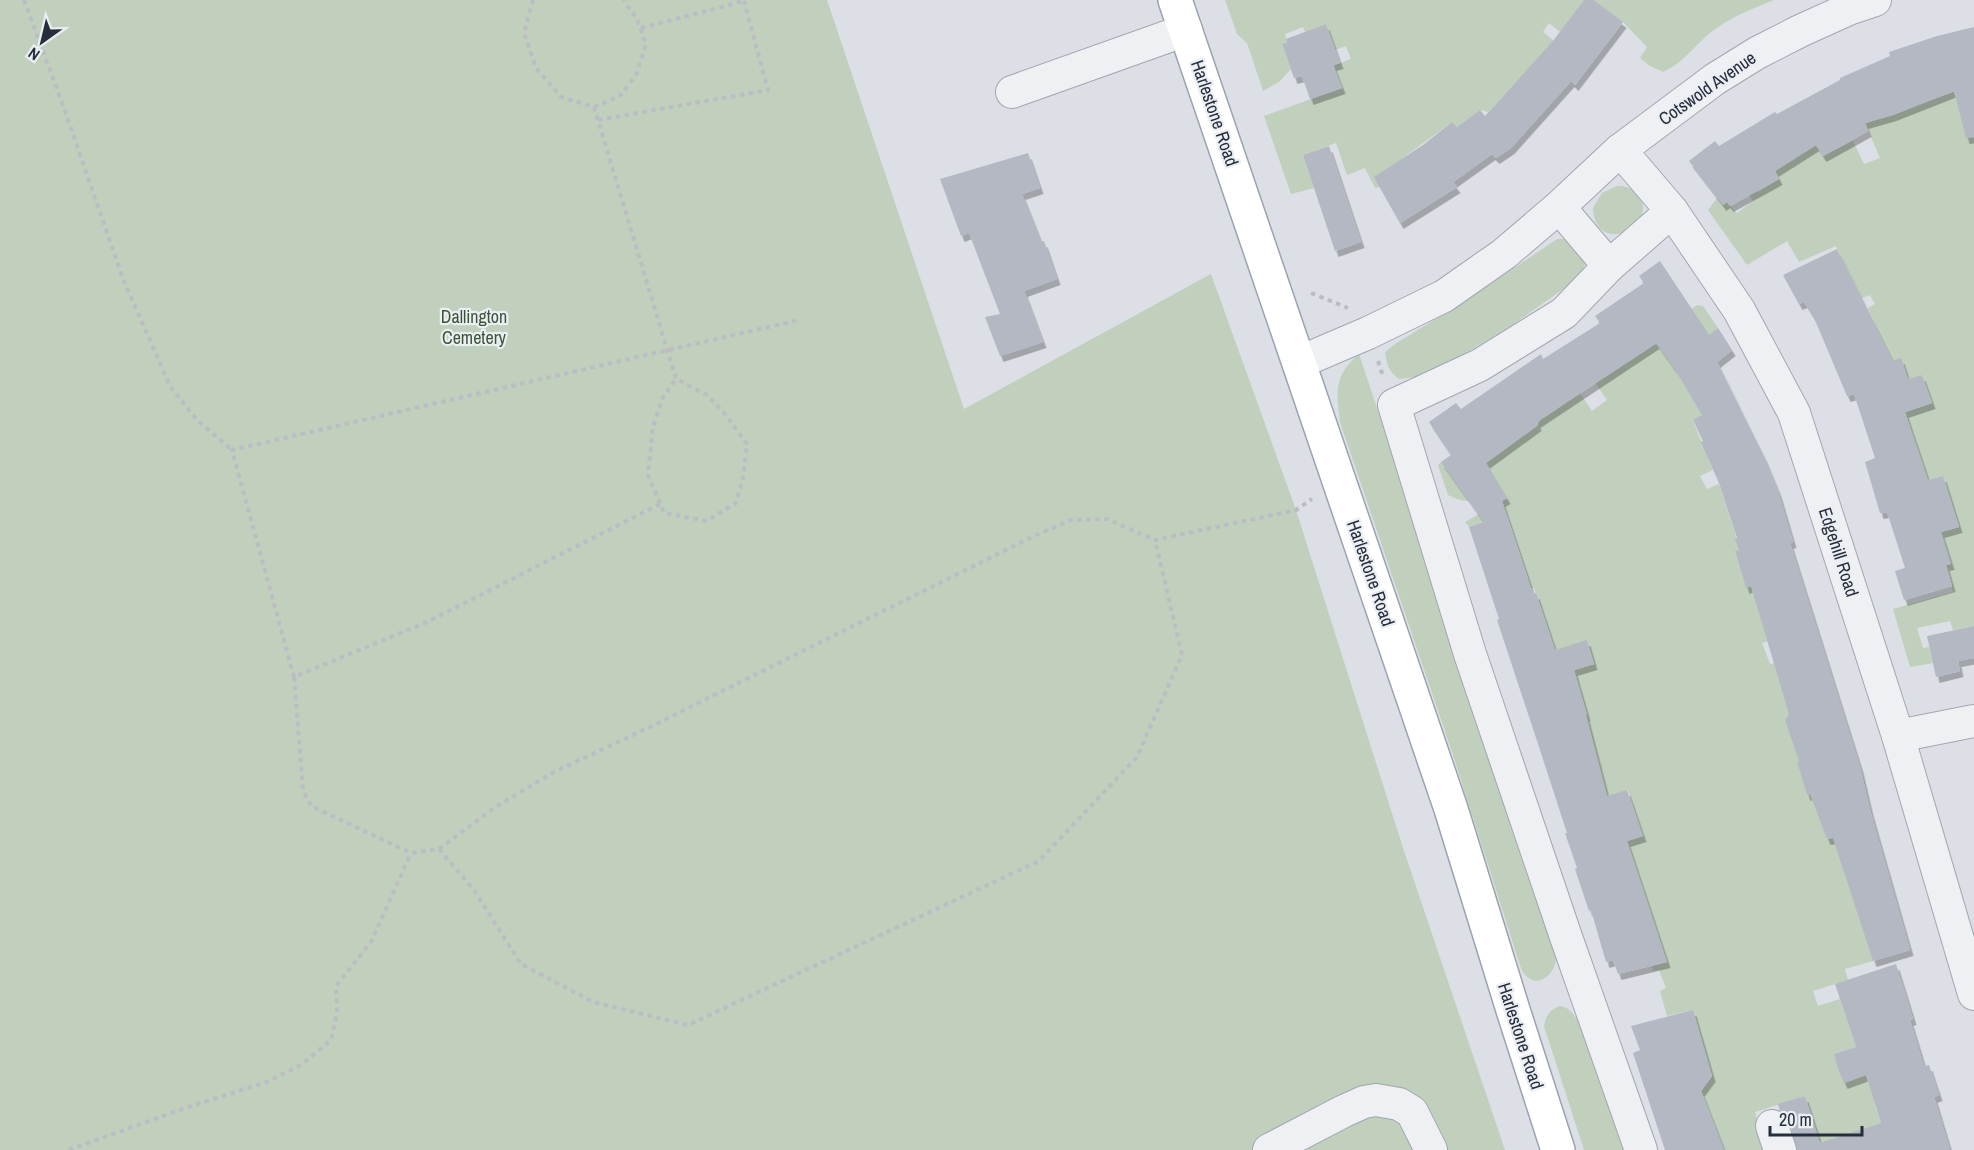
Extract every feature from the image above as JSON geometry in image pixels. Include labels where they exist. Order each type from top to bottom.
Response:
[{"type":"main road","name":"Harlestone Road","points":[[1175,0],[1451,809],[1558,1150]]},
{"type":"street","name":"Cotswold Avenue","points":[[1300,362],[1368,333],[1444,296],[1504,254],[1620,150],[1715,79],[1810,27],[1851,8],[1875,0]]},
{"type":"street","points":[[1012,92],[1186,30]]},
{"type":"street","name":"Edgehill Road","points":[[1620,150],[1672,211],[1739,310],[1794,413],[1898,736],[1974,994]]},
{"type":"street","points":[[1559,207],[1609,266]]},
{"type":"street","points":[[1641,1150],[1470,654],[1394,405],[1480,365],[1564,313],[1609,266],[1672,211]]},
{"type":"street","points":[[1898,736],[1974,721]]},
{"type":"street","points":[[1269,1150],[1364,1102],[1376,1100],[1399,1104],[1412,1112],[1431,1150]]},
{"type":"path","points":[[24,0],[123,279],[170,386],[197,420],[232,450],[294,677],[303,790],[311,806],[411,853],[439,849],[494,808],[554,772],[658,723],[1032,537],[1071,520],[1107,519],[1155,540],[1296,510],[1315,497]]},
{"type":"path","points":[[533,0],[524,33],[536,68],[561,96],[594,107],[620,96],[636,75],[646,44],[637,20],[623,0]]},
{"type":"path","points":[[598,120],[768,90],[744,1],[640,28]]},
{"type":"path","points":[[594,107],[676,379],[707,395],[726,415],[747,444],[743,478],[736,503],[707,521],[664,513],[648,475],[653,427],[663,398],[676,379]]},
{"type":"path","points":[[1306,286],[1312,295],[1349,308],[1368,333],[1394,405]]},
{"type":"path","points":[[232,450],[799,320]]},
{"type":"path","points":[[294,677],[427,622],[660,504]]},
{"type":"path","points":[[439,849],[474,890],[521,964],[593,1002],[688,1025],[1039,861],[1137,757],[1182,655],[1155,540]]},
{"type":"path","points":[[69,1150],[185,1108],[267,1082],[302,1065],[332,1040],[337,1013],[336,986],[371,942],[411,853]]},
{"type":"green space","name":"Dallington Cemetery","points":[[0,0],[827,0],[964,409],[1211,274],[1296,510],[1403,848],[1505,1150],[0,1150]]},
{"type":"green space","points":[[1225,0],[1584,0],[1567,23],[1588,39],[1577,46],[1549,23],[1543,32],[1554,41],[1488,112],[1480,110],[1457,127],[1452,122],[1404,157],[1380,187],[1375,188],[1365,168],[1347,175],[1336,143],[1303,155],[1314,188],[1291,194],[1264,116],[1342,88],[1335,65],[1351,59],[1346,46],[1335,50],[1326,24],[1305,32],[1303,27],[1285,34],[1287,43],[1282,45],[1291,69],[1279,82],[1263,91],[1247,43],[1237,34]]},
{"type":"green space","points":[[1594,0],[1774,0],[1724,23],[1677,64],[1663,72],[1640,58],[1647,47],[1623,22]]},
{"type":"green space","points":[[1954,92],[1956,97],[1974,92],[1974,626],[1953,630],[1950,621],[1917,628],[1923,648],[1929,647],[1933,663],[1910,667],[1893,609],[1953,592],[1946,565],[1950,564],[1930,535],[1959,527],[1943,476],[1904,486],[1901,475],[1924,468],[1908,423],[1893,416],[1932,403],[1922,375],[1908,379],[1879,366],[1866,334],[1877,328],[1868,308],[1875,304],[1870,295],[1862,298],[1836,246],[1799,262],[1787,241],[1747,265],[1708,210],[1718,197],[1727,202],[1737,213],[1753,201],[1744,189],[1753,185],[1758,192],[1779,179],[1773,166],[1801,145],[1805,152],[1816,145],[1823,156],[1853,141],[1864,164],[1880,158],[1865,123]]},
{"type":"green space","points":[[1617,186],[1629,188],[1638,195],[1643,205],[1642,214],[1638,222],[1630,229],[1611,234],[1603,230],[1596,222],[1593,208],[1602,193]]},
{"type":"green space","points":[[1557,239],[1567,239],[1582,251],[1585,264],[1582,273],[1566,287],[1511,326],[1464,354],[1417,377],[1399,379],[1393,374],[1385,352]]},
{"type":"green space","points":[[1697,305],[1703,306],[1718,328],[1672,364],[1702,415],[1693,421],[1713,470],[1700,476],[1707,489],[1719,484],[1739,550],[1735,552],[1746,587],[1752,586],[1768,641],[1762,643],[1770,664],[1774,663],[1791,712],[1785,720],[1806,759],[1797,762],[1807,795],[1813,793],[1827,839],[1834,837],[1873,961],[1845,969],[1848,980],[1813,991],[1818,1006],[1840,999],[1856,1047],[1834,1054],[1844,1082],[1866,1075],[1872,1093],[1885,1089],[1889,1101],[1875,1106],[1881,1123],[1859,1130],[1864,1144],[1822,1150],[1805,1096],[1755,1112],[1766,1150],[1724,1150],[1699,1085],[1708,1082],[1712,1075],[1708,1066],[1688,1054],[1704,1049],[1693,1010],[1667,1016],[1660,991],[1666,988],[1659,970],[1653,971],[1652,966],[1667,962],[1605,848],[1642,835],[1628,790],[1588,802],[1583,716],[1587,715],[1579,687],[1569,672],[1594,664],[1587,641],[1555,650],[1534,588],[1498,600],[1495,590],[1528,579],[1507,515],[1469,527],[1465,522],[1507,498],[1500,487],[1475,500],[1456,499],[1448,495],[1438,465],[1441,462],[1456,482],[1556,410],[1573,383],[1592,411],[1607,400],[1592,378],[1605,377],[1669,336]]},
{"type":"green space","points":[[1359,354],[1553,935],[1555,966],[1549,975],[1540,980],[1530,979],[1521,967],[1452,752],[1340,422],[1339,384],[1345,369]]},
{"type":"green space","points":[[1560,1006],[1571,1011],[1582,1028],[1626,1150],[1584,1150],[1544,1026],[1553,1009]]},
{"type":"building","points":[[1584,0],[1594,0],[1623,22],[1575,85],[1571,81],[1511,148],[1496,158],[1492,154],[1453,182],[1457,187],[1400,223],[1374,177],[1423,145],[1452,122],[1457,127],[1480,110],[1485,116],[1553,41]]},
{"type":"building","points":[[1326,24],[1340,63],[1333,65],[1342,88],[1310,99],[1302,76],[1294,78],[1282,44],[1287,43],[1286,39]]},
{"type":"building","points":[[1974,27],[1974,137],[1966,138],[1954,91],[1893,115],[1865,123],[1868,131],[1823,156],[1816,145],[1775,171],[1779,179],[1730,206],[1727,202],[1723,205],[1689,161],[1715,141],[1719,146],[1775,112],[1777,114],[1840,78],[1890,56],[1889,52],[1937,36]]},
{"type":"building","points":[[1329,146],[1361,242],[1335,251],[1303,155]]},
{"type":"building","points":[[1028,153],[1040,188],[1022,194],[1041,242],[1044,241],[1057,279],[1024,291],[1043,342],[1000,356],[985,317],[1000,314],[969,233],[961,236],[940,179]]},
{"type":"building","points":[[1837,249],[1893,361],[1901,358],[1908,379],[1922,375],[1932,403],[1905,412],[1928,480],[1943,476],[1959,527],[1941,532],[1951,564],[1946,565],[1952,586],[1904,600],[1895,571],[1905,568],[1887,512],[1880,513],[1865,462],[1875,458],[1854,394],[1847,396],[1815,320],[1804,302],[1799,304],[1783,275]]},
{"type":"building","points":[[1660,261],[1709,335],[1718,328],[1732,350],[1717,362],[1764,457],[1778,491],[1793,542],[1790,543],[1860,767],[1910,950],[1873,961],[1833,838],[1827,839],[1810,794],[1807,795],[1797,762],[1799,761],[1785,720],[1789,714],[1751,586],[1746,588],[1735,551],[1739,550],[1735,539],[1737,538],[1719,483],[1693,420],[1702,415],[1677,372],[1656,343],[1537,422],[1538,425],[1486,463],[1507,498],[1502,501],[1533,594],[1536,593],[1555,650],[1587,640],[1594,664],[1574,670],[1607,796],[1627,790],[1643,836],[1627,841],[1667,962],[1618,974],[1613,960],[1606,962],[1469,527],[1484,522],[1441,462],[1451,455],[1429,422],[1456,403],[1461,409],[1541,354],[1543,359],[1600,323],[1595,316],[1644,283],[1639,276]]},
{"type":"building","points":[[1974,626],[1974,658],[1958,661],[1960,671],[1936,677],[1927,636]]},
{"type":"building","points":[[1896,964],[1913,1019],[1910,1020],[1924,1066],[1929,1065],[1939,1095],[1934,1097],[1950,1150],[1797,1150],[1789,1120],[1780,1111],[1778,1104],[1805,1096],[1820,1143],[1881,1123],[1866,1075],[1844,1083],[1838,1069],[1834,1054],[1856,1047],[1835,984]]},
{"type":"building","points":[[1693,1010],[1712,1076],[1701,1091],[1724,1150],[1665,1150],[1633,1053],[1640,1050],[1631,1026]]}]
